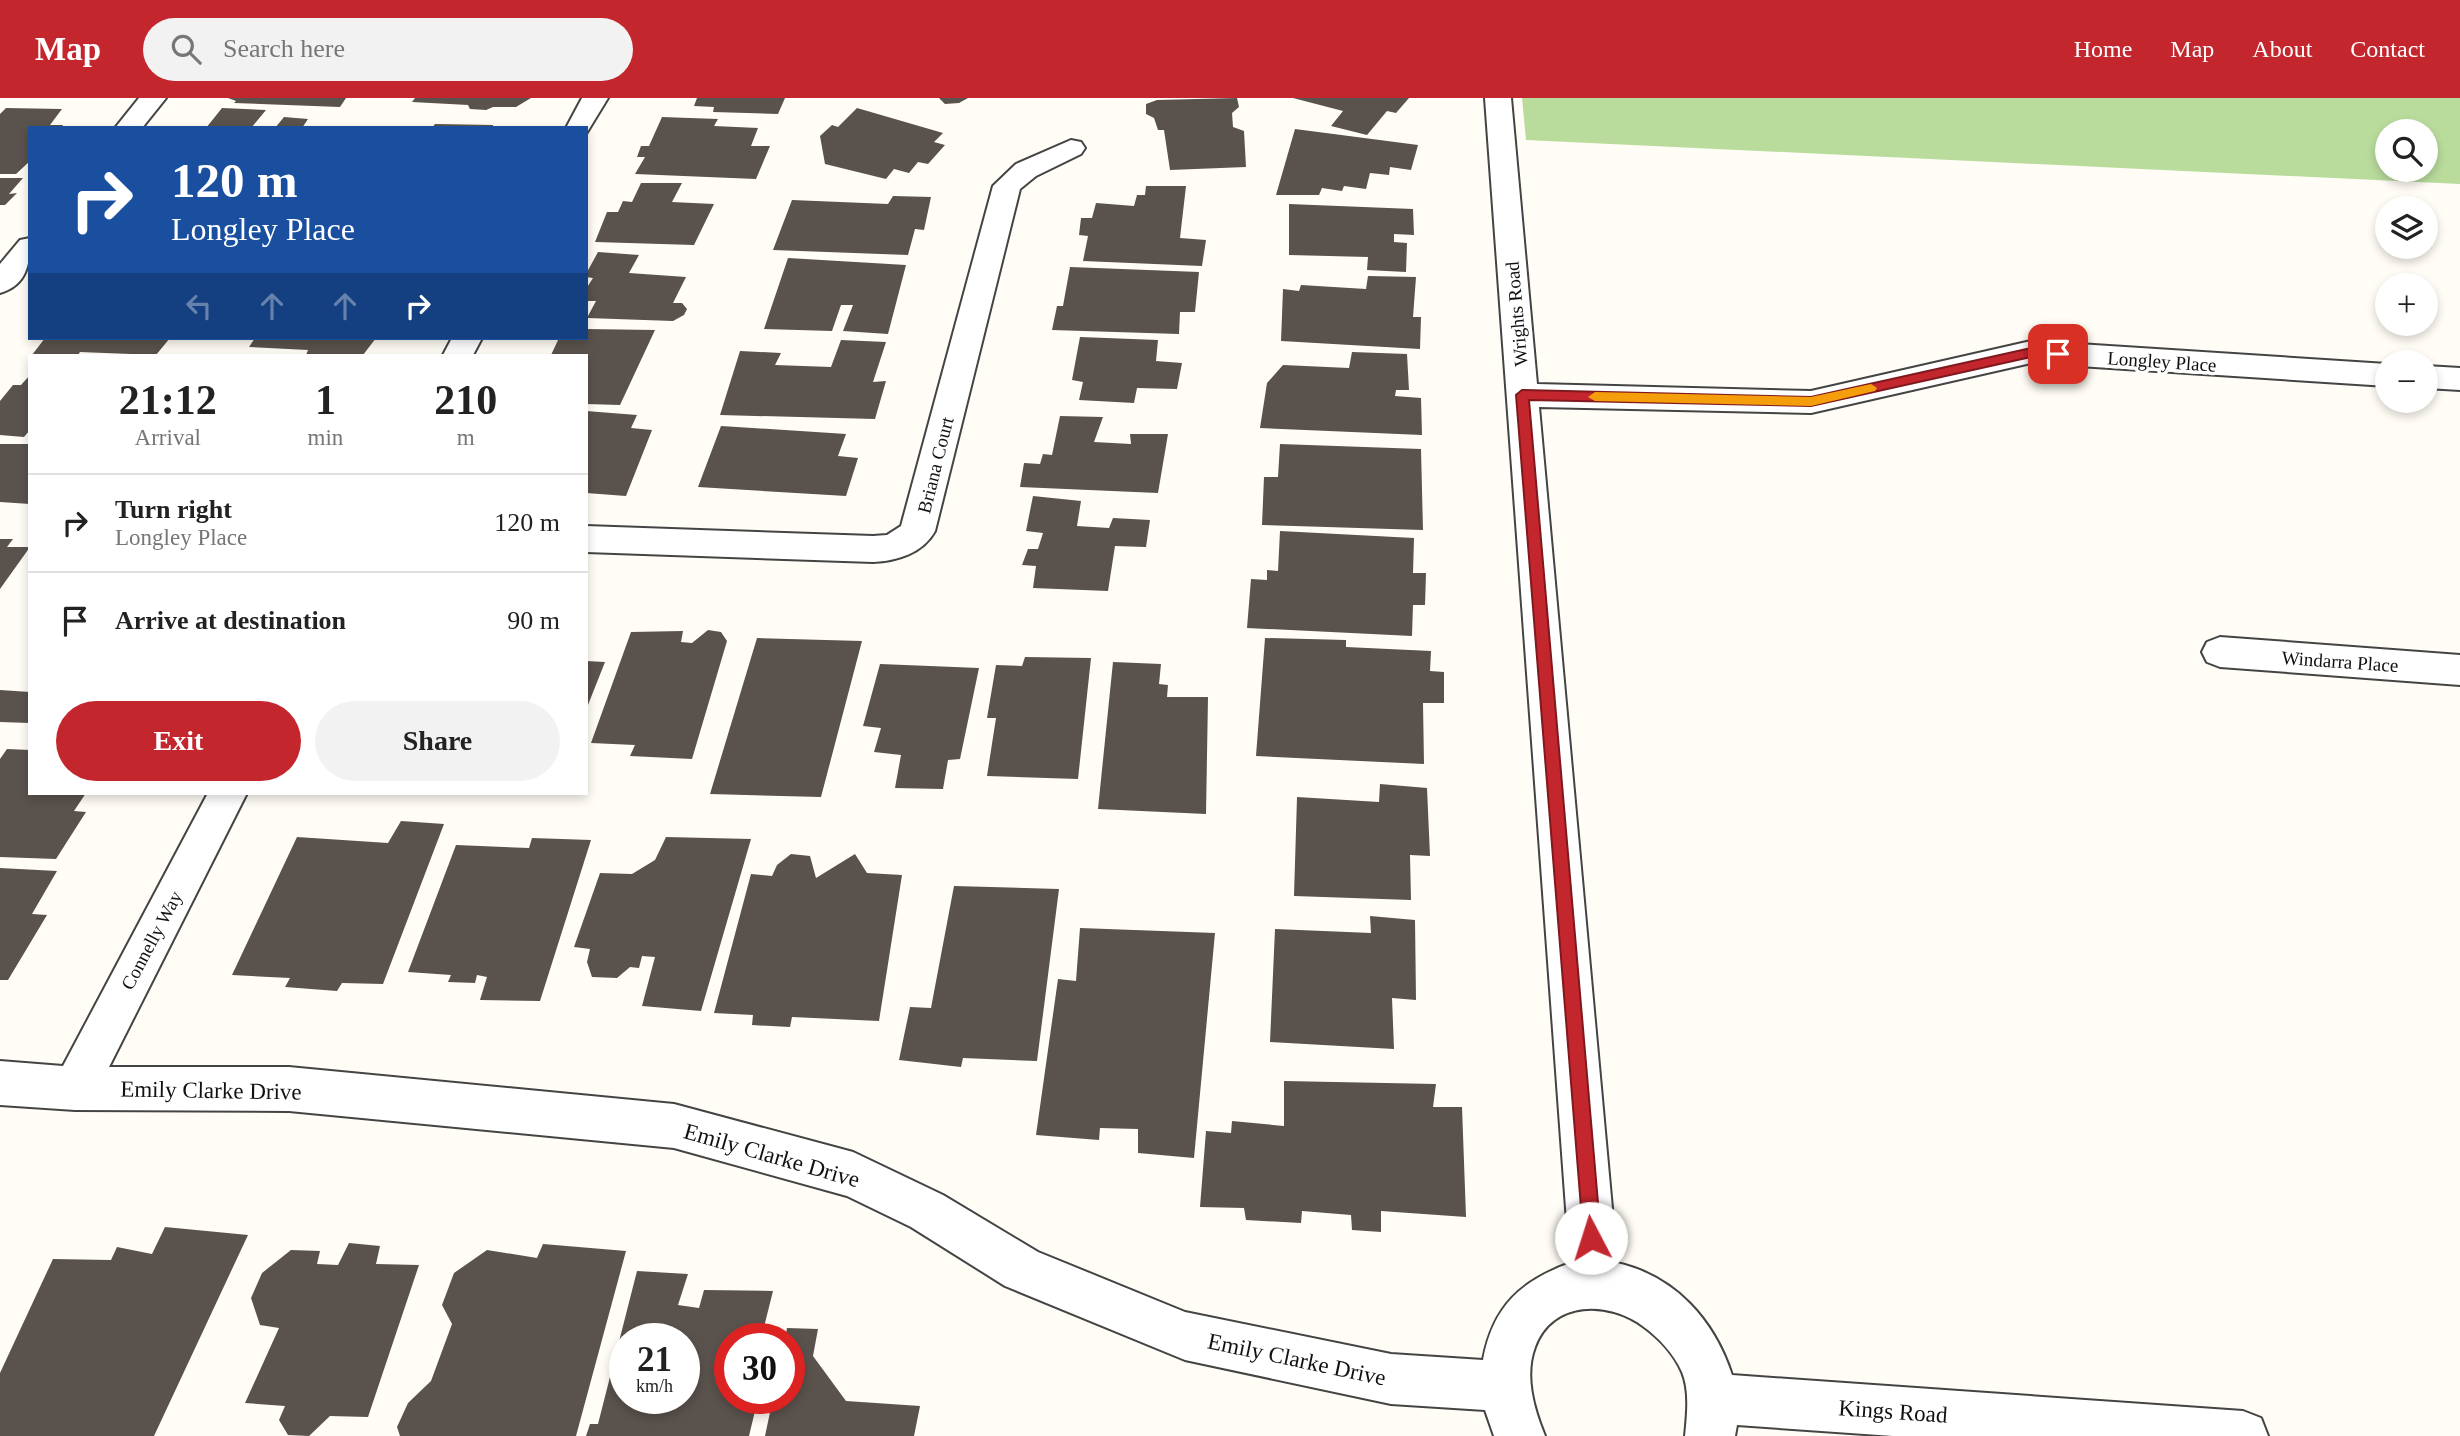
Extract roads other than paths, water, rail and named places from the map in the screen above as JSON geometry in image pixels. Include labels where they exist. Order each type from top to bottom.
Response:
[{"type":"street","points":[[130,126],[153,98]]},
{"type":"street","points":[[580,126],[594,98]]},
{"type":"street","name":"Wrights Road","points":[[1498,98],[1595,1283]]},
{"type":"street","name":"Briana Court","points":[[588,539],[873,549],[897,546],[908,541],[918,531],[1007,186],[1026,170],[1072,148]]},
{"type":"street","points":[[0,283],[28,249]]},
{"type":"street","name":"Longley Place","points":[[1522,395],[1811,402],[2031,352],[2375,374]]},
{"type":"street","points":[[2438,378],[2460,379]]},
{"type":"street","name":"Windarra Place","points":[[2220,652],[2460,670]]},
{"type":"street","name":"Connelly Way","points":[[75,1088],[227,795]]},
{"type":"street","name":"Emily Clarke Drive","points":[[0,1083],[75,1088],[289,1089],[674,1126],[853,1175],[927,1211],[1022,1269],[1185,1336],[1391,1379],[1506,1386]]},
{"type":"street","points":[[1520,1436],[1515,1427],[1506,1386],[1508,1353],[1520,1323],[1541,1300],[1568,1286],[1595,1283],[1630,1289],[1661,1306],[1686,1332],[1702,1358],[1711,1417]]},
{"type":"street","name":"Kings Road","points":[[1711,1417],[2243,1436]]}]
